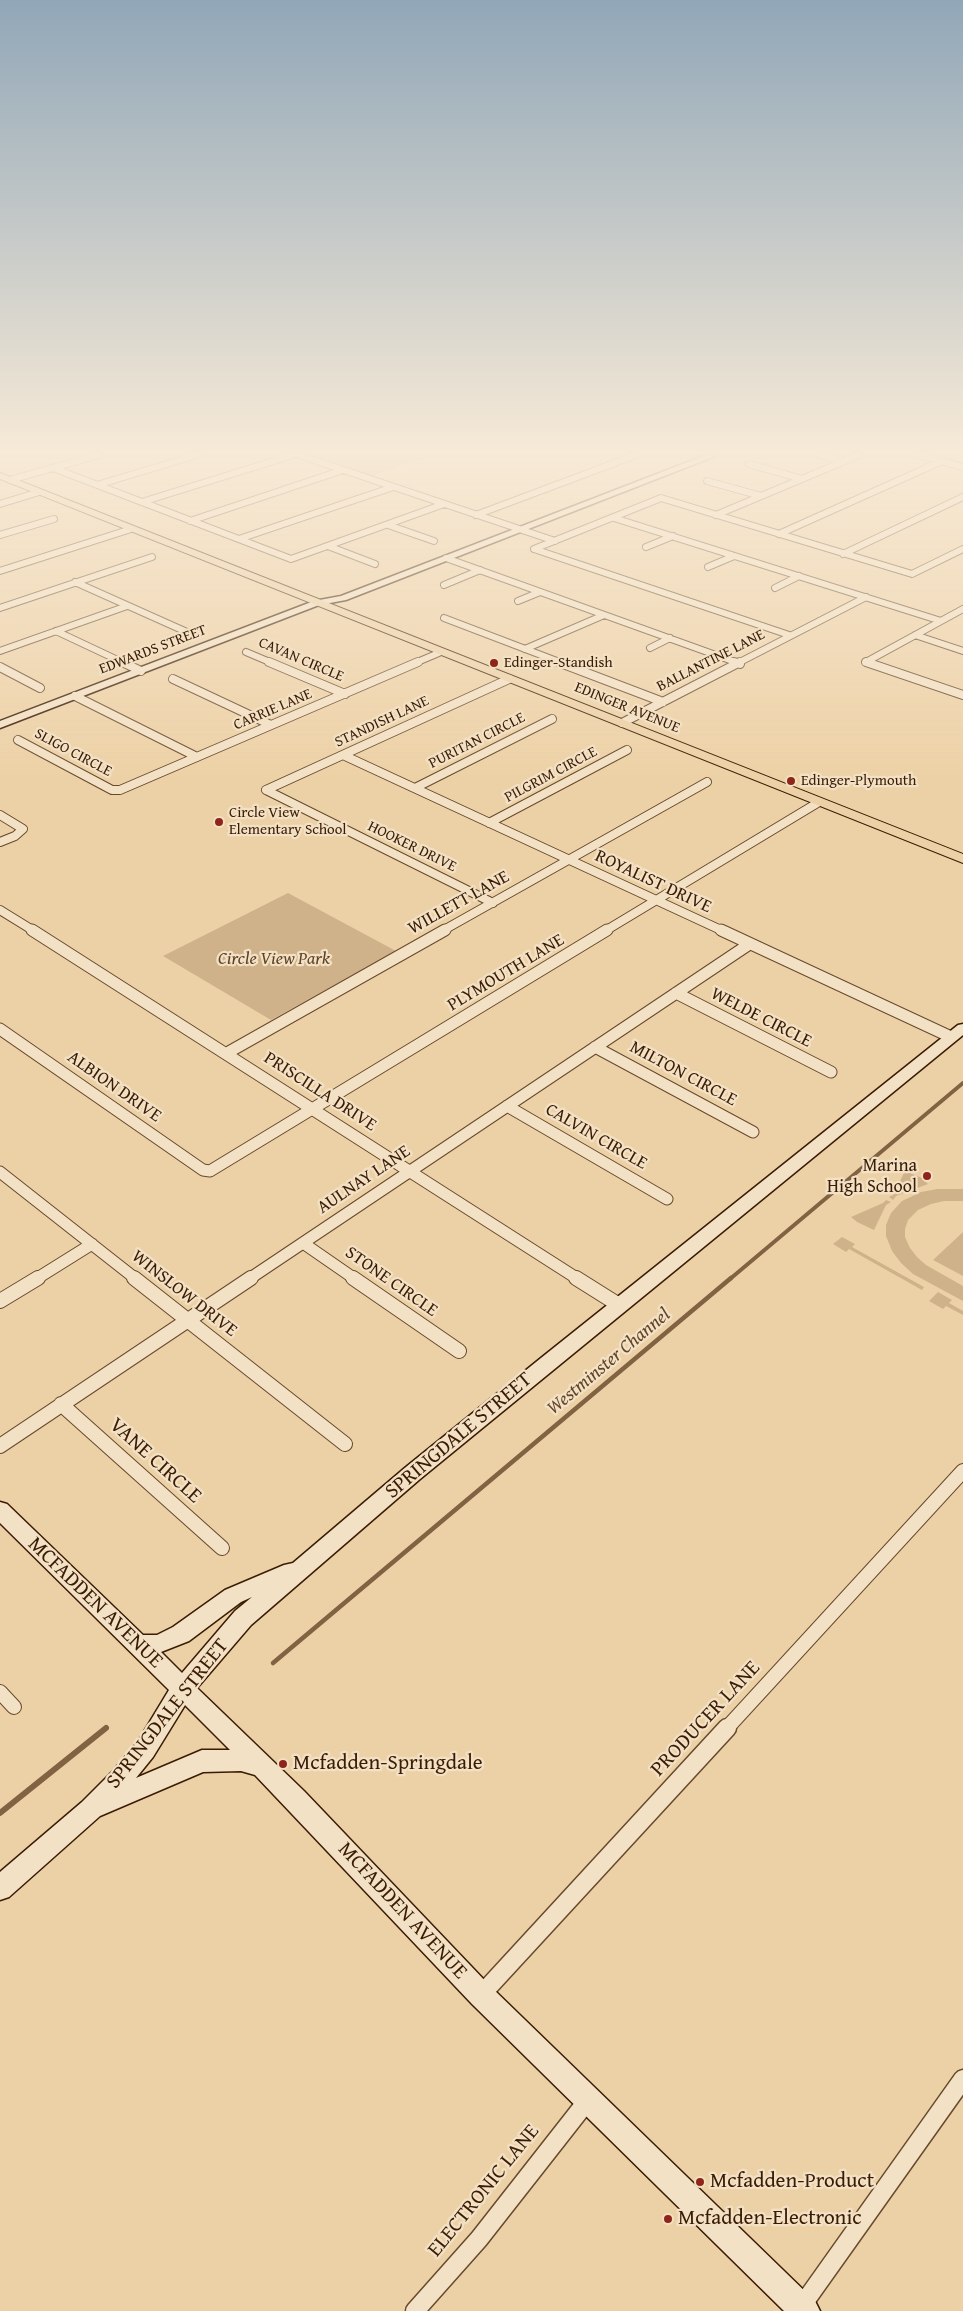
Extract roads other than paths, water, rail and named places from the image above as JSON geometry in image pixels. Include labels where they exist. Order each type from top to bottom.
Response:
[{"type":"main road","name":"EDINGER AVENUE","points":[[216,563],[963,859]]},
{"type":"main road","name":"EDWARDS STREET","points":[[317,603],[327,595],[412,563]]},
{"type":"main road","name":"EDWARDS STREET","points":[[0,725],[317,603],[343,598],[434,563]]},
{"type":"main road","name":"SPRINGDALE STREET","points":[[0,1888],[90,1810],[120,1780],[145,1750],[183,1688],[243,1618],[619,1305],[957,1033]]},
{"type":"main road","name":"MCFADDEN AVENUE","points":[[0,1510],[296,1799],[481,1996],[803,2309]]},
{"type":"main road","points":[[138,1645],[158,1644],[181,1634],[233,1596],[306,1564]]},
{"type":"main road","points":[[90,1810],[202,1761],[242,1760],[262,1766]]},
{"type":"street","points":[[0,571],[25,563]]},
{"type":"street","points":[[0,608],[134,563]]},
{"type":"street","points":[[460,563],[740,664]]},
{"type":"street","points":[[575,563],[789,635]]},
{"type":"street","points":[[708,567],[718,563]]},
{"type":"street","points":[[756,563],[941,621]]},
{"type":"street","points":[[874,563],[912,574],[935,563]]},
{"type":"street","points":[[444,585],[480,570]]},
{"type":"street","points":[[775,588],[799,576]]},
{"type":"street","points":[[75,582],[189,633]]},
{"type":"street","points":[[518,601],[540,592]]},
{"type":"street","name":"BALLANTINE LANE","points":[[622,723],[740,664],[789,635],[866,597]]},
{"type":"street","points":[[0,651],[127,606]]},
{"type":"street","points":[[962,610],[866,662],[963,695]]},
{"type":"street","points":[[526,649],[604,614]]},
{"type":"street","points":[[444,618],[663,702]]},
{"type":"street","points":[[56,631],[141,671]]},
{"type":"street","points":[[915,635],[963,650]]},
{"type":"street","points":[[650,648],[670,638]]},
{"type":"street","name":"CAVAN CIRCLE","points":[[246,652],[345,694]]},
{"type":"street","name":"CARRIE LANE","points":[[115,791],[441,652]]},
{"type":"street","points":[[0,667],[40,688]]},
{"type":"street","name":"STANDISH LANE","points":[[266,790],[509,679]]},
{"type":"street","points":[[173,680],[271,725]]},
{"type":"street","points":[[75,696],[197,757]]},
{"type":"street","name":"PURITAN CIRCLE","points":[[415,788],[552,719]]},
{"type":"street","name":"SLIGO CIRCLE","points":[[18,740],[115,791]]},
{"type":"street","name":"PILGRIM CIRCLE","points":[[489,823],[627,750]]},
{"type":"street","name":"ROYALIST DRIVE","points":[[343,755],[748,945],[957,1033]]},
{"type":"street","name":"WILLETT LANE","points":[[227,1054],[707,782]]},
{"type":"street","name":"HOOKER DRIVE","points":[[266,790],[493,903]]},
{"type":"street","name":"PLYMOUTH LANE","points":[[210,1171],[820,802]]},
{"type":"street","points":[[0,815],[22,829],[15,836],[0,842]]},
{"type":"street","name":"PRISCILLA DRIVE","points":[[1,910],[619,1305]]},
{"type":"street","name":"AULNAY LANE","points":[[0,1446],[748,945]]},
{"type":"street","name":"WELDE CIRCLE","points":[[676,993],[831,1072]]},
{"type":"street","name":"ALBION DRIVE","points":[[0,1029],[203,1170],[210,1171]]},
{"type":"street","name":"MILTON CIRCLE","points":[[595,1047],[753,1132]]},
{"type":"street","name":"CALVIN CIRCLE","points":[[507,1106],[667,1199]]},
{"type":"street","name":"WINSLOW DRIVE","points":[[2,1176],[92,1244],[346,1444]]},
{"type":"street","name":"STONE CIRCLE","points":[[303,1243],[459,1351]]},
{"type":"street","points":[[0,1301],[92,1244]]},
{"type":"street","name":"VANE CIRCLE","points":[[61,1404],[222,1548]]},
{"type":"street","name":"PRODUCER LANE","points":[[481,1996],[963,1470]]},
{"type":"street","points":[[0,1692],[14,1706]]},
{"type":"street","points":[[803,2309],[963,2079]]},
{"type":"street","name":"ELECTRONIC LANE","points":[[415,2311],[479,2238],[588,2100]]},
{"type":"waterway","name":"Westminster Channel","points":[[730,1279],[963,1083]]},
{"type":"waterway","name":"Westminster Channel","points":[[273,1663],[731,1278]]},
{"type":"waterway","name":"Westminster Channel","points":[[0,1813],[106,1728]]},
{"type":"place","name":"Edinger-Standish","points":[[494,663]]},
{"type":"place","name":"Edinger-Plymouth","points":[[791,781]]},
{"type":"place","name":"Circle View Elementary School","points":[[219,822]]},
{"type":"place","name":"Marina High School","points":[[927,1176]]},
{"type":"place","name":"Mcfadden-Springdale","points":[[283,1764]]},
{"type":"place","name":"Mcfadden-Product","points":[[700,2182]]},
{"type":"place","name":"Mcfadden-Electronic","points":[[668,2219]]},
{"type":"park label","name":"Circle View Park","points":[[274,959]]}]
